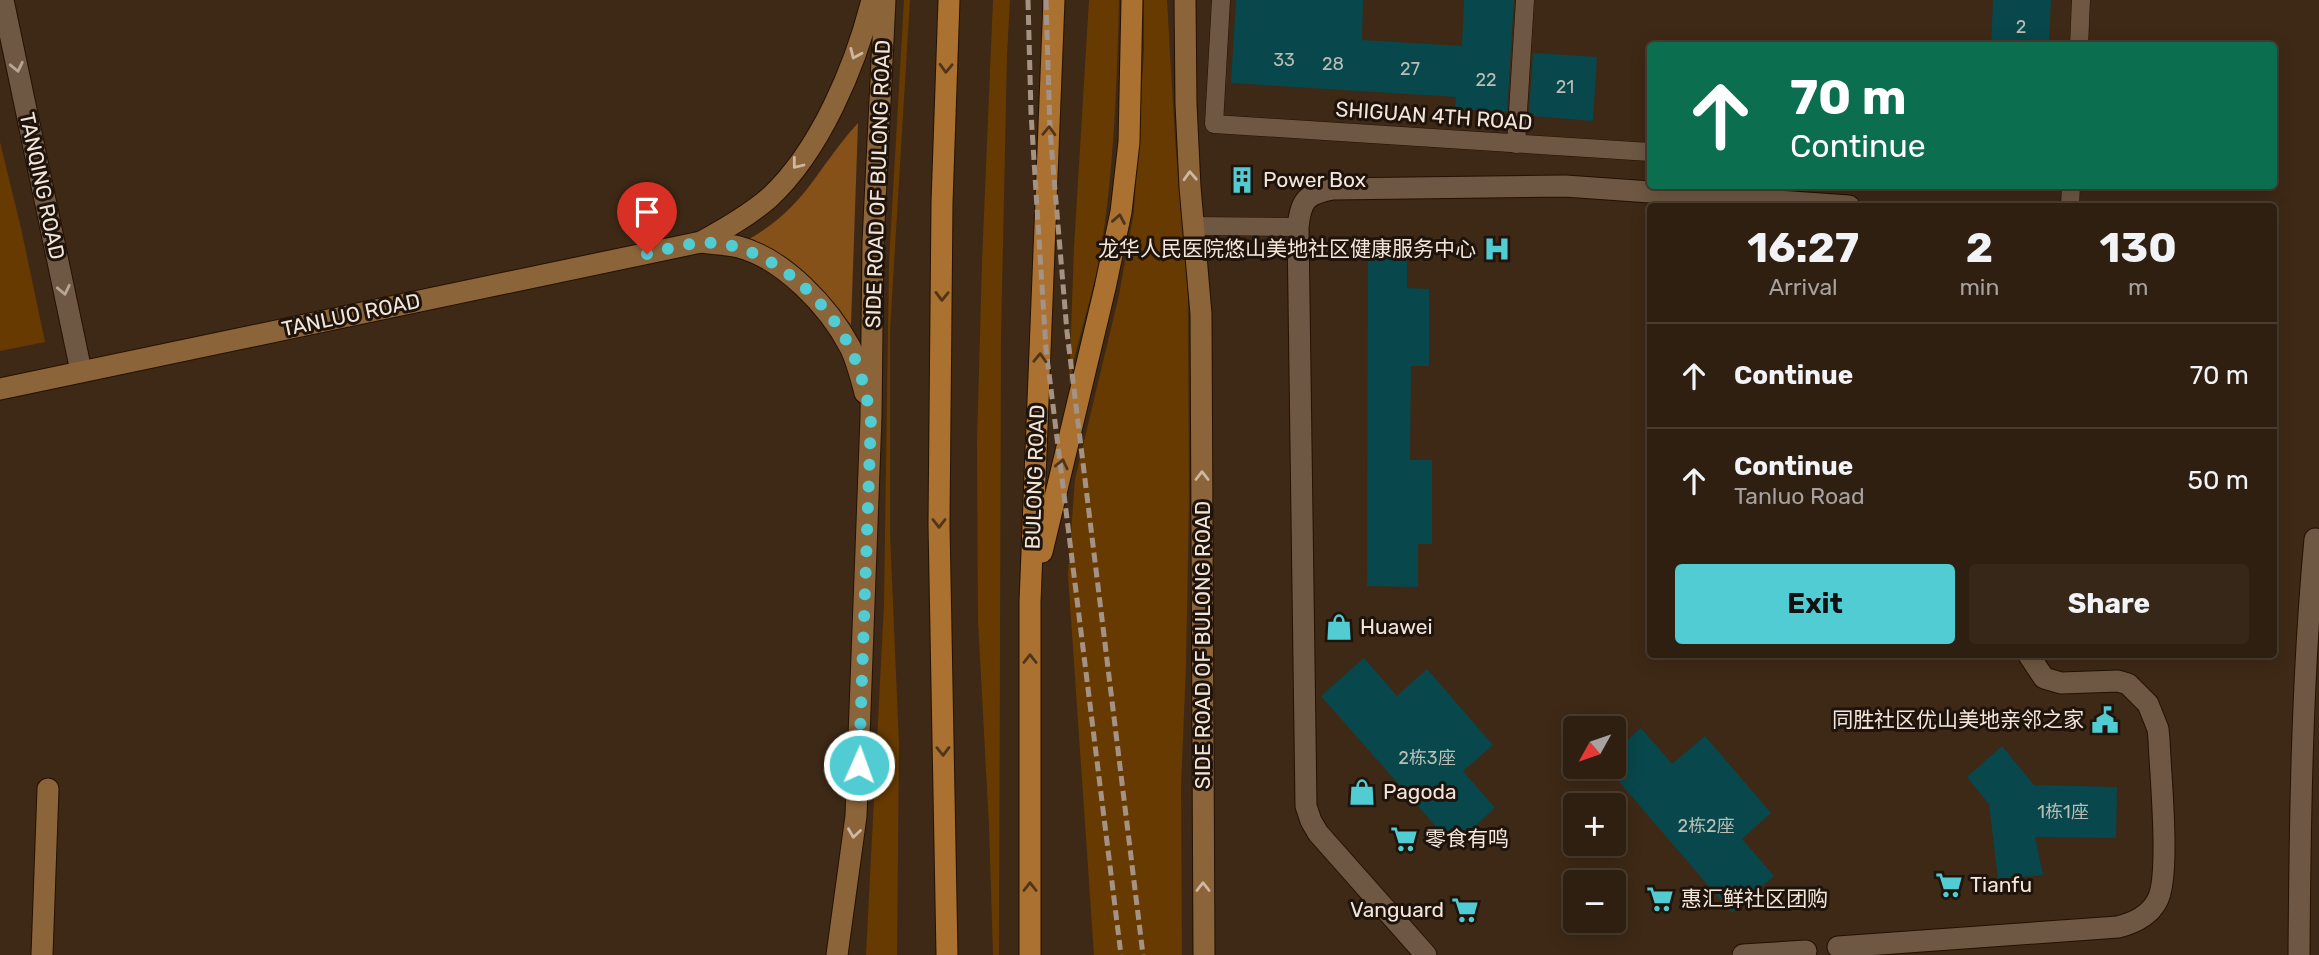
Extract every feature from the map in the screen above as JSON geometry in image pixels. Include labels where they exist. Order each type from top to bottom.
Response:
[{"type":"main road","points":[[701,242],[744,218],[762,204],[820,133],[863,36],[872,0]]},
{"type":"main road","name":"SIDE ROAD OF BULONG ROAD","points":[[837,955],[856,816],[871,417],[873,242],[885,0]]},
{"type":"main road","points":[[947,955],[939,510],[949,0]]},
{"type":"main road","name":"BULONG ROAD","points":[[1030,955],[1030,602],[1054,0]]},
{"type":"main road","points":[[1030,602],[1121,212],[1129,142],[1132,0]]},
{"type":"main road","name":"SIDE ROAD OF BULONG ROAD","points":[[1185,0],[1186,104],[1201,314],[1204,955]]},
{"type":"main road","name":"TANLUO ROAD","points":[[0,388],[701,242]]},
{"type":"main road","points":[[701,242],[739,247],[765,258],[799,282],[816,300],[850,348],[862,380],[871,417]]},
{"type":"main road","points":[[41,955],[48,789]]},
{"type":"street","name":"TANQING ROAD","points":[[3,0],[81,371]]},
{"type":"street","points":[[1426,955],[1318,833],[1306,806],[1298,227],[1300,208],[1308,197],[1333,189],[1578,186],[1808,203]]},
{"type":"street","points":[[2299,955],[2301,758],[2306,633],[2315,539]]},
{"type":"street","points":[[1838,951],[2118,928],[2139,920],[2159,899],[2164,875],[2159,739],[2148,704],[2128,684],[2118,681],[2061,683],[2044,678],[2031,658]]},
{"type":"street","points":[[1743,955],[1805,951]]},
{"type":"lane","name":"SHIGUAN 4TH ROAD","points":[[1220,0],[1214,124],[1647,152]]},
{"type":"lane","points":[[1516,144],[1525,0]]},
{"type":"lane","points":[[2079,42],[2081,0]]},
{"type":"lane","points":[[1194,226],[1298,227]]},
{"type":"shaded area","points":[[904,0],[910,0],[890,330],[890,534],[899,744],[897,955],[866,955],[884,604],[889,262]]},
{"type":"shaded area","points":[[993,0],[1010,0],[1001,337],[999,955],[993,955],[978,620],[977,442]]},
{"type":"shaded area","points":[[1089,0],[1119,0],[1116,96],[1109,192],[1100,256],[1069,386],[1074,247]]},
{"type":"shaded area","points":[[1144,0],[1167,0],[1188,295],[1189,499],[1181,786],[1182,955],[1094,955],[1068,575],[1075,479],[1119,295],[1134,212],[1144,50]]},
{"type":"shaded area","points":[[858,123],[851,325],[837,308],[749,239],[769,226],[798,200]]},
{"type":"shaded area","points":[[0,142],[45,342],[0,351]]},
{"type":"building","points":[[1236,0],[1363,0],[1362,40],[1462,46],[1464,0],[1514,0],[1507,112],[1455,109],[1456,97],[1231,83]]},
{"type":"building","points":[[1993,0],[2051,0],[2049,42],[1991,42]]},
{"type":"building","points":[[1533,53],[1597,57],[1593,121],[1533,116],[1534,114],[1529,113]]},
{"type":"building","points":[[1368,248],[1407,249],[1407,288],[1429,289],[1429,366],[1411,366],[1410,460],[1432,460],[1432,544],[1418,544],[1418,587],[1367,586]]},
{"type":"building","points":[[1364,658],[1397,696],[1427,669],[1493,745],[1463,771],[1495,808],[1453,846],[1321,696]]},
{"type":"building","points":[[1641,728],[1672,764],[1705,736],[1771,813],[1742,839],[1774,876],[1732,913],[1617,779],[1626,779],[1626,741]]},
{"type":"building","points":[[2002,746],[2034,785],[2117,787],[2116,838],[2035,837],[2043,875],[1998,879],[1989,804],[1967,777]]},
{"type":"railway","points":[[1028,0],[1031,113],[1046,349],[1121,955]]},
{"type":"railway","points":[[1046,0],[1050,130],[1067,332],[1143,955]]},
{"type":"place","name":"Power Box","points":[[1242,180]]},
{"type":"place","name":"龙华人民医院悠山美地社区健康服务中心","points":[[1497,249]]},
{"type":"place","name":"Huawei","points":[[1339,627]]},
{"type":"place","name":"同胜社区优山美地亲邻之家","points":[[2105,720]]},
{"type":"place","name":"Pagoda","points":[[1362,792]]},
{"type":"place","name":"零食有鸣","points":[[1404,839]]},
{"type":"place","name":"Tianfu","points":[[1949,885]]},
{"type":"place","name":"惠汇鲜社区团购","points":[[1660,899]]},
{"type":"place","name":"Vanguard","points":[[1465,910]]},
{"type":"route","points":[[647,254],[701,242],[739,247],[765,258],[799,282],[824,309],[850,348],[862,380],[871,417],[859,765]]}]
